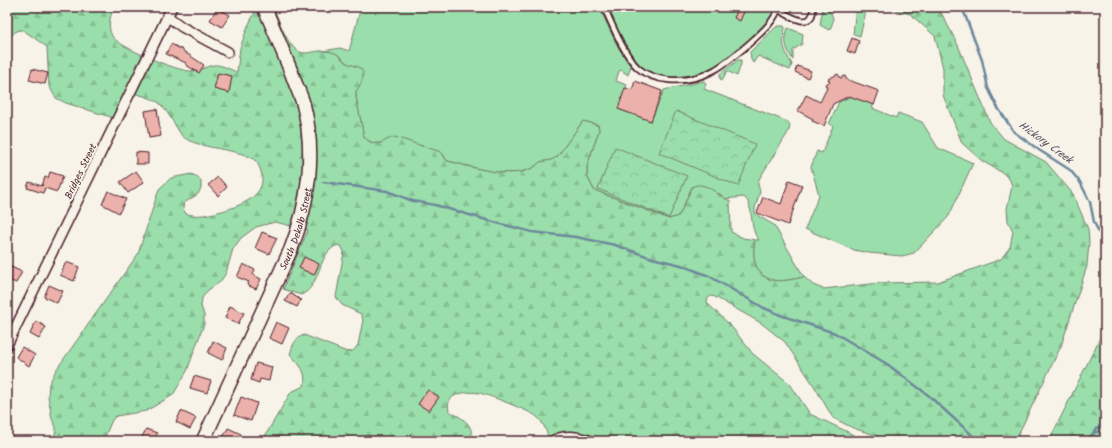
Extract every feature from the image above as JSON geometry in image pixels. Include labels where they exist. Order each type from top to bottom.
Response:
[{"type":"main road","name":"South Dekalb Street","points":[[203,441],[300,226],[310,166],[309,136],[303,102],[264,7]]},
{"type":"street","name":"Bridges Street","points":[[7,345],[172,7]]},
{"type":"street","points":[[167,16],[182,27],[228,52]]},
{"type":"street","points":[[552,441],[570,435],[591,441]]},
{"type":"lane","points":[[604,7],[630,59],[639,68],[660,79],[681,81],[702,77],[726,64],[770,25],[779,8],[796,20],[804,20],[810,18],[813,13],[813,7]]},
{"type":"green space","points":[[7,7],[114,7],[111,14],[110,32],[117,41],[136,52],[148,58],[183,70],[196,71],[217,65],[237,72],[240,48],[256,10],[273,7],[287,39],[295,49],[303,53],[321,51],[331,52],[338,55],[347,63],[360,68],[363,73],[363,77],[356,91],[356,97],[364,137],[369,141],[377,144],[395,137],[441,152],[447,161],[485,170],[510,173],[522,172],[532,168],[540,162],[557,157],[583,121],[598,125],[599,130],[587,166],[587,176],[594,190],[669,219],[680,214],[692,187],[702,185],[707,187],[730,201],[731,232],[743,238],[755,240],[755,262],[760,272],[764,276],[777,281],[804,277],[813,285],[823,289],[880,283],[938,282],[1001,259],[1010,247],[1013,231],[1008,221],[1007,209],[1012,186],[1010,180],[1003,173],[982,161],[962,143],[943,95],[943,68],[935,36],[910,14],[884,7],[938,7],[957,43],[990,122],[1004,139],[1046,162],[1073,194],[1088,229],[1089,242],[1087,266],[1061,346],[1015,441],[887,441],[884,438],[853,428],[833,418],[813,384],[785,342],[761,323],[711,296],[708,298],[708,304],[730,325],[753,354],[790,384],[810,414],[850,433],[862,441],[549,440],[543,424],[533,414],[489,396],[468,392],[457,394],[450,400],[448,405],[449,411],[463,419],[469,425],[471,429],[472,441],[262,441],[291,392],[304,386],[304,372],[290,354],[296,340],[304,335],[347,352],[353,351],[358,345],[363,320],[361,314],[342,305],[336,297],[344,252],[342,247],[338,245],[326,254],[313,284],[308,291],[301,295],[283,289],[308,230],[275,222],[256,227],[241,238],[233,249],[226,273],[220,282],[208,290],[202,298],[201,306],[204,315],[204,324],[187,371],[173,395],[146,411],[116,416],[112,420],[103,441],[51,441],[56,432],[56,427],[52,419],[48,396],[49,384],[56,370],[138,254],[159,189],[171,178],[191,174],[198,177],[201,181],[201,188],[198,194],[184,203],[183,208],[185,213],[204,215],[230,208],[247,201],[259,190],[262,183],[262,174],[258,164],[253,159],[245,155],[190,141],[182,136],[168,113],[158,102],[148,97],[131,92],[117,119],[66,103],[56,98],[49,86],[47,47],[23,30],[17,31],[12,35],[7,46]]},
{"type":"green space","points":[[361,7],[599,7],[618,47],[631,66],[628,75],[621,70],[619,71],[616,81],[627,85],[618,109],[651,121],[664,90],[704,81],[706,84],[704,89],[788,122],[790,125],[789,131],[759,179],[758,185],[760,191],[755,213],[774,225],[804,277],[777,281],[769,279],[760,272],[754,257],[755,240],[759,240],[754,230],[749,206],[744,197],[724,199],[720,194],[692,187],[680,214],[669,219],[594,190],[587,176],[587,166],[599,130],[598,125],[583,121],[557,157],[552,160],[540,162],[532,168],[522,172],[510,173],[485,170],[447,161],[443,154],[392,138],[385,142],[378,143],[367,140],[364,137],[356,97],[356,91],[358,88],[349,64],[337,54],[323,51],[340,48],[349,51]]},
{"type":"green space","points":[[604,7],[779,7],[769,25],[745,48],[702,77],[681,81],[649,74],[630,59]]},
{"type":"green space","points":[[823,7],[829,11],[833,20],[829,30],[820,25]]},
{"type":"green space","points":[[856,7],[867,7],[860,36],[853,34]]},
{"type":"green space","points":[[784,26],[785,28],[783,42],[785,51],[792,64],[790,70],[758,56],[753,63],[751,59],[750,52],[776,27]]},
{"type":"green space","points":[[788,28],[803,34],[802,44],[793,50],[793,60],[786,44],[786,32]]},
{"type":"green space","points":[[738,60],[741,60],[741,64],[737,76],[727,71],[722,80],[720,79],[720,74]]},
{"type":"green space","points":[[852,96],[874,104],[872,108],[896,118],[898,113],[922,122],[938,148],[973,163],[949,216],[914,253],[902,256],[854,250],[805,229],[819,195],[811,167],[817,151],[822,153],[833,126],[829,124],[839,102]]},
{"type":"green space","points":[[676,111],[755,144],[738,186],[659,153]]},
{"type":"green space","points":[[615,147],[687,176],[669,218],[598,189]]},
{"type":"green space","points":[[1105,313],[1105,441],[1049,441],[1099,340]]},
{"type":"building","points":[[739,7],[746,7],[740,21],[734,18]]},
{"type":"building","points":[[217,8],[230,15],[222,27],[210,20]]},
{"type":"building","points":[[852,38],[859,41],[855,54],[847,51]]},
{"type":"building","points":[[171,44],[183,50],[204,65],[199,73],[186,65],[186,63],[166,54]]},
{"type":"building","points":[[797,66],[811,71],[808,78],[795,72]]},
{"type":"building","points":[[32,69],[48,73],[45,84],[29,80]]},
{"type":"building","points":[[218,73],[232,76],[229,93],[214,89]]},
{"type":"building","points":[[838,74],[840,78],[845,76],[847,80],[879,91],[874,105],[849,96],[833,104],[824,126],[812,121],[813,119],[798,111],[806,95],[820,102],[827,88],[825,84],[830,82],[828,79]]},
{"type":"building","points":[[635,81],[662,91],[651,121],[618,109],[625,88],[632,90]]},
{"type":"building","points":[[157,109],[161,136],[149,138],[145,111]]},
{"type":"building","points":[[136,152],[148,153],[148,164],[136,164]]},
{"type":"building","points":[[136,171],[144,182],[128,193],[120,182]]},
{"type":"building","points":[[50,172],[63,176],[57,192],[45,188],[43,193],[27,188],[29,182],[42,186],[45,177],[48,178]]},
{"type":"building","points":[[218,177],[227,187],[218,196],[208,185]]},
{"type":"building","points":[[789,180],[802,185],[788,225],[757,213],[763,197],[781,204]]},
{"type":"building","points":[[108,191],[126,199],[119,213],[102,204]]},
{"type":"building","points":[[262,232],[277,238],[269,254],[255,248]]},
{"type":"building","points":[[304,257],[319,264],[314,275],[299,268]]},
{"type":"building","points":[[66,262],[79,267],[74,281],[60,275]]},
{"type":"building","points":[[243,264],[255,270],[253,275],[261,279],[256,289],[247,285],[249,282],[237,277]]},
{"type":"building","points":[[7,265],[22,272],[16,283],[7,279]]},
{"type":"building","points":[[49,285],[63,291],[57,303],[44,297]]},
{"type":"building","points":[[290,293],[301,300],[297,307],[285,301]]},
{"type":"building","points":[[230,306],[244,313],[238,324],[225,318]]},
{"type":"building","points":[[36,321],[46,327],[39,339],[30,334]]},
{"type":"building","points":[[276,322],[289,328],[282,344],[269,338]]},
{"type":"building","points":[[213,341],[227,348],[222,360],[208,353]]},
{"type":"building","points":[[22,347],[35,355],[29,366],[16,357]]},
{"type":"building","points":[[256,363],[272,367],[269,381],[260,379],[259,383],[251,380]]},
{"type":"building","points":[[194,376],[211,381],[207,393],[190,388]]},
{"type":"building","points":[[428,390],[439,397],[429,411],[418,404]]},
{"type":"building","points":[[241,397],[257,403],[251,421],[234,415]]},
{"type":"building","points":[[181,411],[196,418],[190,429],[176,422]]},
{"type":"building","points":[[228,428],[241,434],[238,441],[221,441]]},
{"type":"building","points":[[146,429],[157,433],[154,441],[140,441]]},
{"type":"waterway","name":"Hickory Creek","points":[[962,7],[982,60],[988,88],[998,108],[1014,132],[1070,170],[1080,182],[1090,202],[1094,222],[1105,245]]},
{"type":"waterway","points":[[323,182],[387,191],[413,201],[435,205],[532,232],[576,237],[615,245],[652,258],[681,265],[709,276],[764,308],[783,316],[835,333],[887,364],[928,395],[972,435],[976,441]]},
{"type":"waterway","name":"Hickory Creek","points":[[1086,441],[1105,420]]},
{"type":"waterway","name":"Hickory Creek","points":[[1094,432],[1105,432]]}]
